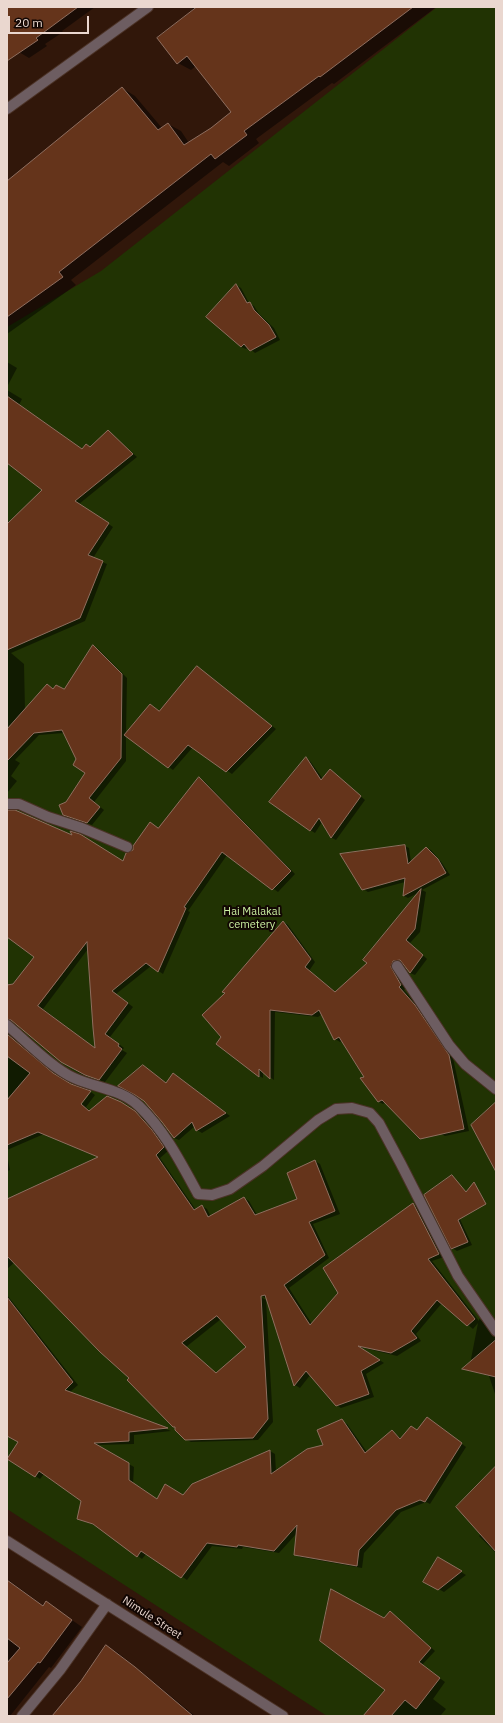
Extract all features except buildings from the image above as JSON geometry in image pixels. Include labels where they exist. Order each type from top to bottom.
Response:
[{"type":"street","points":[[7,109],[148,7]]},
{"type":"street","points":[[7,804],[18,804],[48,817],[82,828],[126,847]]},
{"type":"street","points":[[396,966],[449,1045],[465,1064],[496,1089]]},
{"type":"street","points":[[7,1025],[51,1062],[74,1078],[117,1092],[138,1105],[170,1143],[198,1194],[212,1195],[230,1189],[263,1166],[318,1120],[336,1109],[352,1108],[370,1113],[379,1123],[458,1276],[496,1331]]},
{"type":"street","name":"Nimule Street","points":[[7,1541],[283,1716]]},
{"type":"street","points":[[22,1716],[60,1670],[107,1604]]},
{"type":"green space","name":"Hai Malakal cemetery","points":[[437,7],[496,7],[496,1716],[327,1716],[7,1509],[7,327],[101,271]]}]
